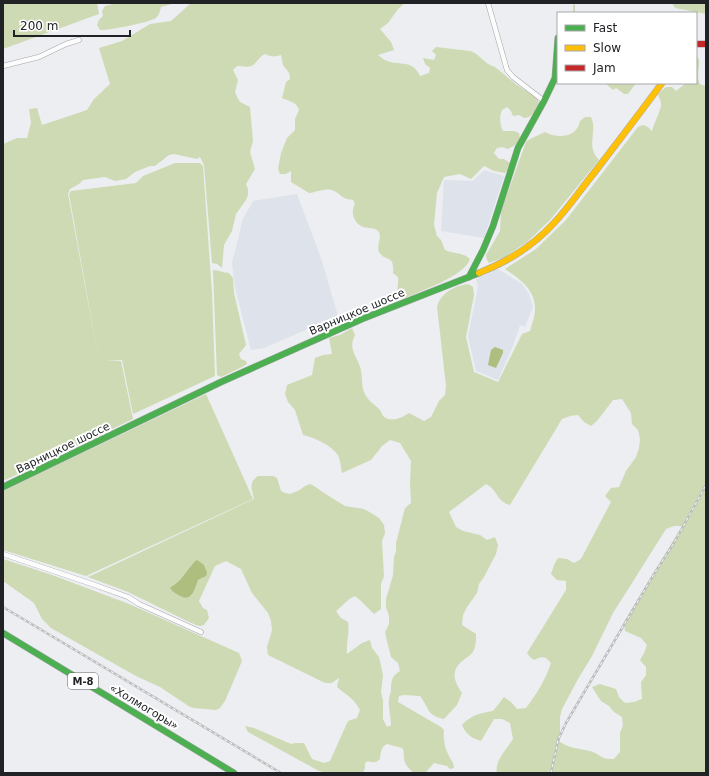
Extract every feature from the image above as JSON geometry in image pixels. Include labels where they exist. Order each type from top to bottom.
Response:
[{"type":"main road","points":[[469,277],[483,250],[518,148],[555,78],[557,51]]},
{"type":"main road","name":"Варницкое шоссе","points":[[3,488],[221,382],[362,319],[493,267],[514,255],[532,243],[554,223],[624,135],[661,84]]},
{"type":"main road","name":"«Холмогоры»","points":[[3,634],[234,773]]},
{"type":"main road","name":"«Холмогоры»","points":[[3,640],[49,666],[225,773]]},
{"type":"street","points":[[488,3],[507,70],[513,77],[544,100]]},
{"type":"street","points":[[3,66],[39,57],[66,44],[79,40]]},
{"type":"street","points":[[3,554],[128,597],[139,604],[201,632]]},
{"type":"shaded area","points":[[3,3],[97,3],[99,14],[3,49]]},
{"type":"shaded area","points":[[116,3],[175,3],[161,7],[158,16],[152,20],[128,26],[100,30],[97,25],[103,16],[102,11],[105,6]]},
{"type":"shaded area","points":[[191,3],[405,3],[398,9],[388,23],[380,29],[391,42],[394,50],[378,55],[387,61],[410,65],[420,76],[429,73],[430,68],[425,64],[423,58],[434,60],[436,55],[432,51],[436,47],[470,51],[475,53],[488,64],[495,67],[517,85],[537,98],[539,104],[538,109],[529,117],[524,118],[519,115],[513,116],[507,107],[502,110],[500,121],[503,131],[514,131],[519,133],[520,139],[517,144],[508,149],[502,147],[497,148],[494,153],[499,159],[504,159],[510,163],[509,168],[505,173],[494,171],[484,166],[471,179],[460,174],[444,177],[437,193],[434,225],[437,236],[441,240],[445,250],[464,255],[470,259],[460,271],[451,277],[403,299],[398,297],[398,277],[393,273],[391,261],[379,252],[378,247],[380,236],[378,231],[363,227],[357,223],[353,214],[355,204],[353,200],[345,198],[332,190],[309,193],[291,182],[291,171],[286,174],[280,174],[278,169],[281,153],[287,138],[295,130],[295,119],[299,110],[294,103],[282,98],[286,82],[290,79],[290,76],[283,65],[281,55],[269,56],[265,54],[251,66],[237,66],[233,70],[238,80],[235,92],[240,102],[250,107],[253,141],[250,152],[255,169],[246,184],[248,195],[246,200],[236,214],[232,231],[224,245],[222,268],[217,264],[212,263],[204,165],[200,157],[197,159],[174,154],[169,155],[155,166],[150,166],[135,172],[126,179],[115,181],[105,177],[83,180],[70,189],[68,194],[99,361],[69,194],[71,191],[136,183],[143,176],[175,163],[200,163],[203,166],[212,293],[215,376],[133,414],[122,360],[105,360],[121,361],[133,419],[3,481],[3,144],[17,138],[27,138],[31,123],[29,109],[37,108],[42,125],[87,110],[94,99],[110,84],[99,48],[122,41],[150,24],[171,21]]},
{"type":"shaded area","points":[[672,3],[706,3],[706,14],[697,12],[675,8]]},
{"type":"shaded area","points":[[697,57],[699,59],[699,81],[700,84],[706,86],[706,773],[497,773],[497,764],[513,739],[510,723],[502,719],[494,719],[481,741],[469,735],[462,725],[476,715],[493,711],[504,697],[517,709],[526,708],[544,681],[551,663],[543,657],[534,660],[527,653],[566,590],[566,581],[557,580],[551,574],[554,565],[558,558],[567,559],[574,563],[581,559],[611,502],[605,496],[611,488],[619,487],[626,471],[636,457],[639,448],[640,439],[638,430],[632,424],[631,413],[622,399],[613,400],[597,421],[591,426],[584,422],[578,415],[562,419],[510,505],[502,501],[493,489],[486,484],[449,512],[456,527],[463,531],[480,535],[487,540],[495,537],[498,545],[496,554],[479,584],[477,593],[463,615],[462,625],[476,634],[475,648],[470,655],[461,662],[456,670],[455,678],[462,693],[457,705],[444,719],[434,716],[429,711],[420,696],[399,696],[398,702],[444,730],[445,747],[454,768],[450,769],[447,766],[434,763],[425,773],[414,773],[404,760],[404,752],[402,748],[387,744],[382,749],[379,760],[374,762],[368,761],[365,763],[363,773],[328,773],[319,771],[248,732],[245,726],[254,728],[291,744],[304,743],[312,759],[324,763],[330,761],[348,721],[357,718],[360,710],[352,699],[337,687],[339,678],[332,683],[325,683],[268,655],[267,647],[272,630],[268,613],[252,593],[241,569],[226,561],[215,566],[199,601],[203,608],[207,610],[209,618],[204,625],[200,626],[128,592],[88,577],[254,499],[252,484],[258,476],[273,476],[277,478],[281,491],[285,493],[290,494],[310,484],[345,506],[364,509],[379,518],[384,525],[385,533],[382,541],[384,576],[381,584],[381,609],[374,614],[355,596],[349,599],[336,611],[341,618],[348,622],[349,630],[347,654],[362,643],[370,640],[372,648],[379,657],[383,675],[381,692],[383,701],[383,719],[387,727],[391,725],[389,698],[391,684],[392,679],[400,671],[398,663],[391,657],[385,632],[389,624],[386,599],[393,575],[396,543],[405,508],[411,503],[411,461],[400,443],[390,440],[382,446],[371,460],[342,473],[339,458],[331,448],[322,442],[303,435],[295,410],[288,402],[285,394],[287,385],[312,375],[315,358],[332,354],[329,338],[340,335],[352,328],[355,335],[352,348],[361,370],[363,389],[367,397],[386,418],[396,419],[409,413],[424,421],[431,417],[439,401],[445,395],[446,386],[437,306],[445,293],[449,290],[468,284],[473,287],[474,295],[466,337],[474,372],[498,382],[522,334],[530,331],[535,312],[535,303],[530,291],[521,281],[505,269],[536,249],[566,220],[638,127],[643,125],[652,131],[661,106],[658,94],[666,87],[672,87],[676,91],[685,84],[697,84]],"holes":[[[674,526],[682,526],[624,622],[625,631],[641,638],[647,645],[640,660],[646,667],[646,675],[641,682],[642,699],[625,703],[619,697],[616,689],[600,684],[592,687],[601,701],[622,717],[623,725],[620,733],[620,752],[614,759],[606,759],[594,752],[563,744],[560,742],[560,717],[562,709],[592,656],[613,613],[666,529]],[[194,562],[202,578],[198,580],[191,596],[184,598],[176,594],[173,585],[180,580]]]},
{"type":"shaded area","points":[[606,84],[635,84],[628,94],[624,94],[616,88],[613,90]]},
{"type":"shaded area","points":[[585,117],[591,117],[593,123],[592,144],[595,155],[599,160],[550,220],[527,242],[505,257],[489,263],[486,255],[500,231],[501,211],[526,142],[545,132],[555,136],[566,136],[571,134],[578,127],[580,121]]},
{"type":"shaded area","points":[[484,170],[504,176],[484,238],[441,231],[444,180],[473,181]]},
{"type":"shaded area","points":[[297,194],[322,261],[338,316],[264,348],[251,350],[235,288],[232,263],[243,219],[253,201]]},
{"type":"shaded area","points":[[498,269],[522,284],[529,294],[533,307],[525,327],[520,325],[513,346],[498,380],[476,371],[468,336],[478,287],[476,279]]},
{"type":"shaded area","points":[[213,270],[229,273],[233,278],[234,293],[246,345],[239,354],[241,359],[246,361],[247,364],[221,377],[217,375]]},
{"type":"shaded area","points":[[495,347],[503,350],[496,368],[488,365],[491,350]]},
{"type":"shaded area","points":[[206,394],[253,499],[86,576],[3,550],[3,491]]},
{"type":"shaded area","points":[[3,559],[52,575],[129,604],[239,653],[242,661],[225,701],[220,708],[216,710],[190,707],[160,687],[136,676],[51,628],[42,619],[34,603],[3,581]]},
{"type":"shaded area","points":[[197,560],[204,565],[207,573],[206,576],[198,580],[190,596],[184,598],[170,588],[180,580]]},
{"type":"waterway","points":[[574,5],[574,12]]},
{"type":"railway","points":[[551,773],[558,740],[566,723],[654,574],[674,543],[706,485]]},
{"type":"railway","points":[[3,607],[281,773]]},
{"type":"traffic: fast","points":[[469,277],[493,226],[518,148],[555,78],[557,51]]},
{"type":"traffic: fast","points":[[3,487],[221,382],[362,319],[479,273]]},
{"type":"traffic: fast","points":[[3,633],[234,773]]},
{"type":"traffic: slow","points":[[479,273],[500,264],[520,252],[538,239],[554,223],[565,211],[661,84]]},
{"type":"traffic: jam","points":[[697,44],[706,44]]}]
